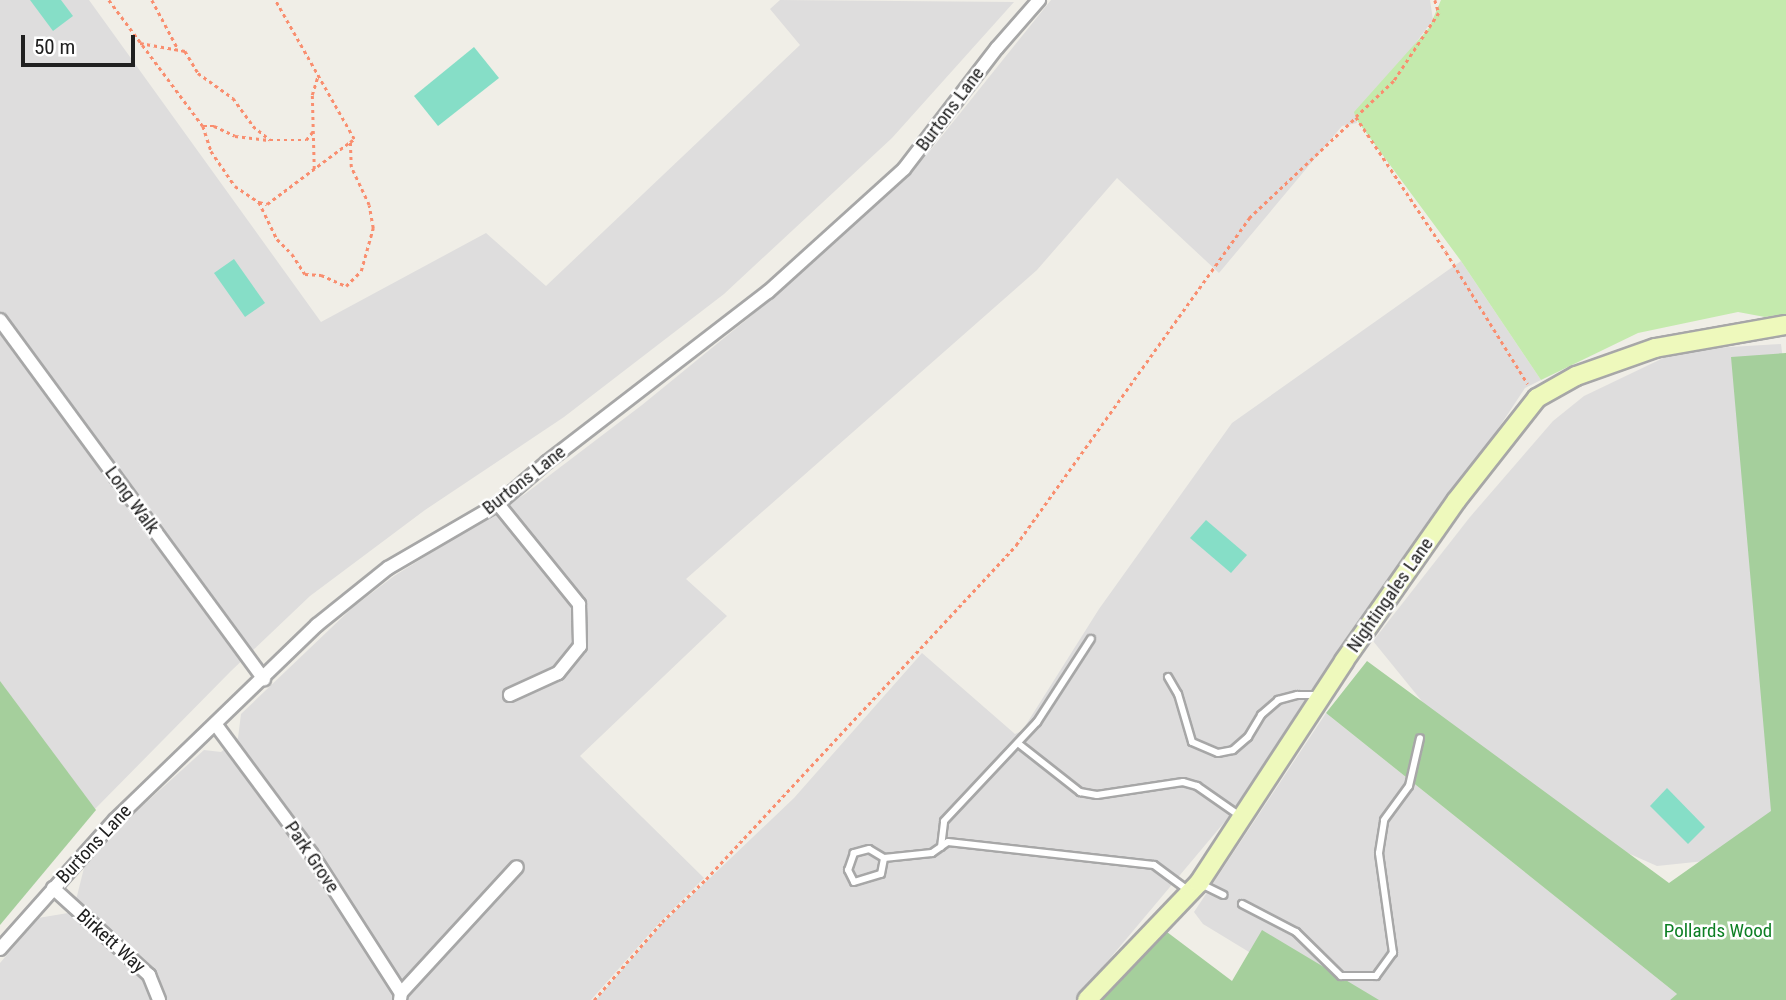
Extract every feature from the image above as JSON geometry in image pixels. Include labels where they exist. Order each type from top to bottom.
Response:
[{"type":"main road","name":"Nightingales Lane","points":[[1087,1000],[1195,887],[1322,695],[1456,501],[1537,398],[1576,376],[1655,348],[1786,325]]},
{"type":"street","name":"Burtons Lane","points":[[0,949],[115,820],[317,625],[388,568],[498,505],[547,462],[768,292],[904,169],[996,47],[1039,0]]},
{"type":"street","name":"Long Walk","points":[[0,320],[264,679]]},
{"type":"street","points":[[498,505],[579,604],[580,646],[558,673],[510,695]]},
{"type":"street","name":"Park Grove","points":[[216,725],[311,853],[401,997],[517,867]]},
{"type":"street","name":"Birkett Way","points":[[53,888],[149,975],[159,1000]]},
{"type":"lane","points":[[941,846],[944,821],[1037,722],[1091,639]]},
{"type":"lane","points":[[1168,677],[1178,694],[1192,742],[1201,748],[1219,752],[1233,750],[1248,737],[1261,715],[1278,700],[1297,695],[1322,695]]},
{"type":"lane","points":[[1242,904],[1296,932],[1341,976],[1376,976],[1393,953],[1379,853],[1384,820],[1409,786],[1420,738]]},
{"type":"lane","points":[[1019,744],[1080,792],[1097,795],[1183,782],[1197,786],[1242,817]]},
{"type":"lane","points":[[884,858],[881,874],[854,882],[848,870],[855,853],[869,849],[884,858],[932,853],[948,842],[1154,865],[1195,887],[1224,895]]},
{"type":"path","points":[[109,0],[203,126],[211,151],[235,186],[259,202],[267,204],[354,139],[275,0]]},
{"type":"path","points":[[152,0],[178,49]]},
{"type":"path","points":[[594,1000],[662,922],[706,880],[1016,545],[1249,218],[1394,81],[1439,13],[1434,0]]},
{"type":"path","points":[[140,43],[185,51],[198,74],[233,98],[253,126],[270,140]]},
{"type":"path","points":[[314,171],[312,96],[318,75]]},
{"type":"path","points":[[1356,117],[1446,251],[1537,398]]},
{"type":"path","points":[[203,126],[214,126],[235,136],[270,140],[306,140],[314,130]]},
{"type":"path","points":[[259,202],[277,239],[292,254],[305,274],[321,275],[346,286],[361,271],[373,228],[369,205],[351,167],[350,142]]},
{"type":"shaded area","points":[[0,0],[89,0],[321,322],[486,233],[546,286],[800,45],[770,9],[780,0],[1014,2],[892,138],[724,294],[564,417],[425,510],[310,596],[231,671],[93,811],[0,683]]},
{"type":"shaded area","points":[[1051,0],[1430,0],[1433,20],[1396,69],[1355,112],[1357,123],[1342,126],[1219,273],[1117,178],[1037,270],[686,579],[727,616],[580,756],[704,878],[659,923],[591,1000],[0,1000],[0,963],[38,918],[68,913],[77,896],[87,856],[204,750],[221,752],[238,738],[241,714],[352,608],[394,576],[525,494],[642,405],[751,316],[859,220],[933,147]]},
{"type":"shaded area","points":[[1461,261],[1541,380],[1525,388],[1290,744],[1075,1000],[596,1000],[664,922],[794,798],[922,653],[1015,734],[1022,731],[1099,609],[1232,423]]},
{"type":"shaded area","points":[[1781,344],[1786,384],[1786,837],[1724,859],[1657,866],[1499,796],[1373,641],[1470,517],[1553,421],[1584,396],[1680,350]]},
{"type":"shaded area","points":[[1326,713],[1677,994],[1670,1000],[1377,1000],[1261,933],[1254,955],[1203,924],[1194,912]]},
{"type":"green space","points":[[30,0],[61,0],[73,16],[53,31]]},
{"type":"green space","points":[[1441,0],[1786,0],[1786,314],[1765,317],[1738,312],[1638,333],[1541,380],[1461,261],[1356,119],[1354,112],[1429,28]]},
{"type":"green space","points":[[474,47],[499,78],[438,126],[414,96]]},
{"type":"green space","points":[[234,259],[265,303],[245,317],[214,273]]},
{"type":"green space","name":"Pollards Wood","points":[[1786,353],[1786,1000],[1670,1000],[1677,994],[1326,713],[1367,661],[1669,883],[1771,811],[1731,357]]},
{"type":"green space","points":[[1206,520],[1247,555],[1231,573],[1190,538]]},
{"type":"green space","points":[[0,681],[96,810],[0,925]]},
{"type":"green space","points":[[1667,788],[1705,827],[1688,844],[1650,806]]},
{"type":"green space","points":[[1159,926],[1232,981],[1262,930],[1379,1000],[1101,1000]]}]
